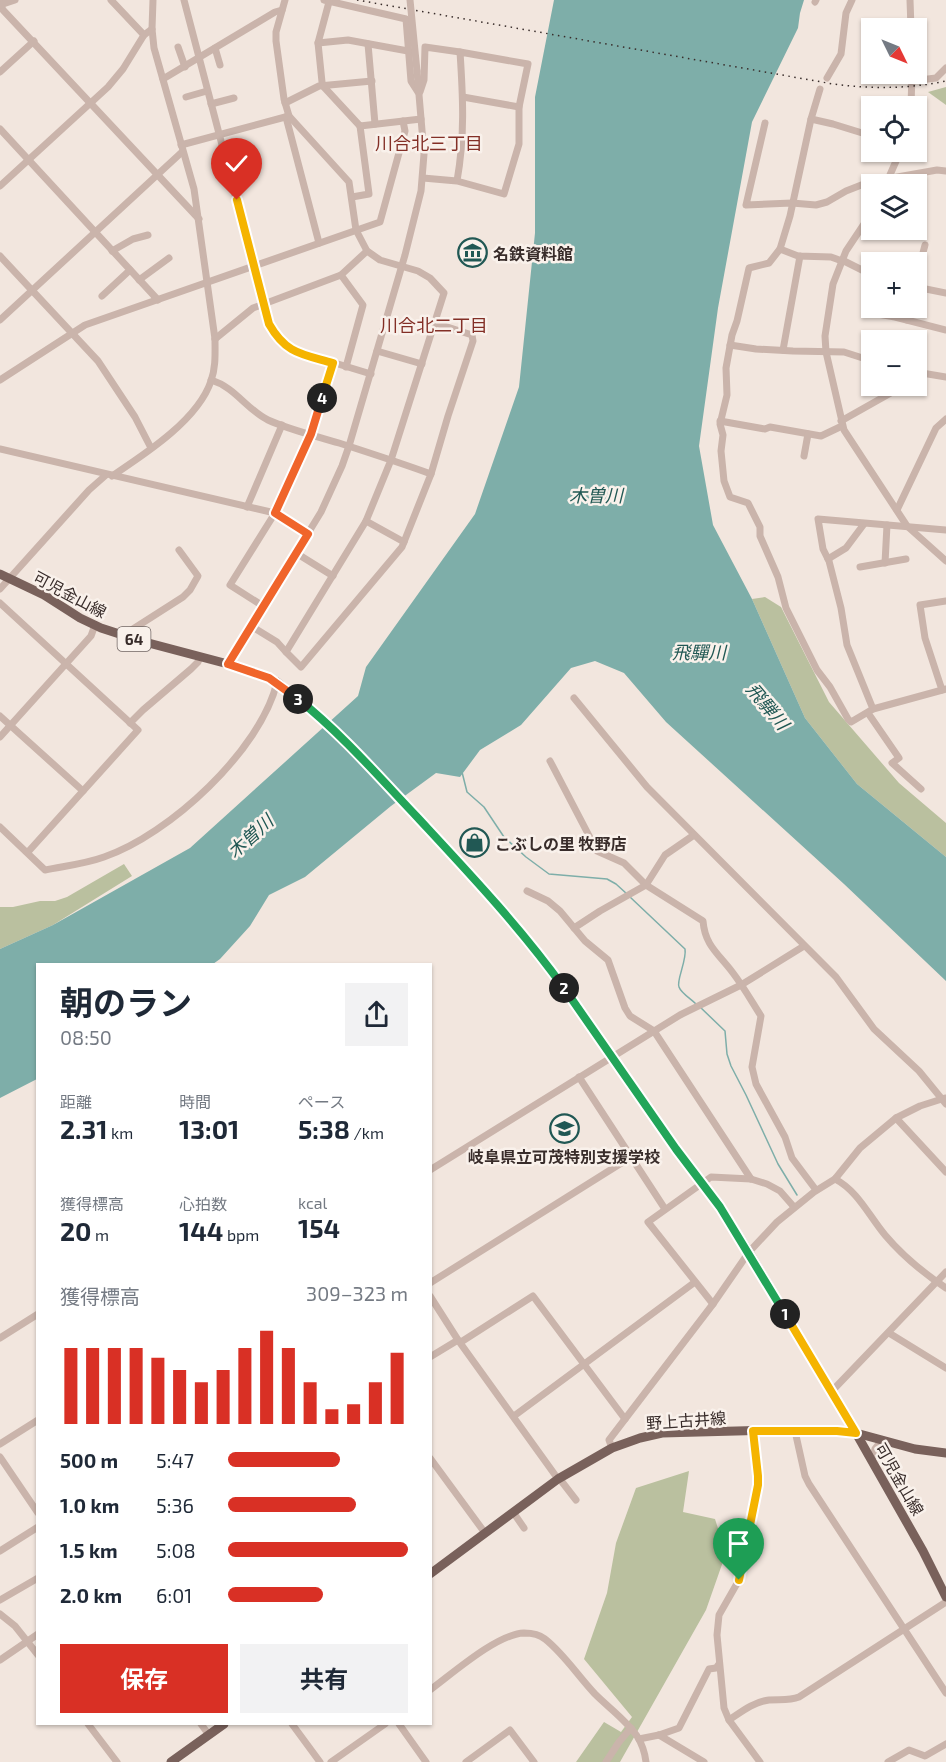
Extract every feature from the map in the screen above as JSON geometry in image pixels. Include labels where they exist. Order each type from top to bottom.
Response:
[{"type":"main road","name":"可児金山線","points":[[4,577],[44,595],[95,625],[122,636],[228,664],[277,682],[325,723],[425,826],[537,951],[676,1149],[702,1182],[749,1252],[832,1392],[928,1560],[946,1597]]},
{"type":"main road","name":"野上古井線","points":[[432,1572],[559,1479],[612,1448],[640,1438],[662,1433],[837,1431],[856,1433],[915,1449],[946,1453]]},
{"type":"main road","points":[[171,1762],[223,1725]]},
{"type":"street","points":[[15,0],[1,3],[3,10],[199,219]]},
{"type":"street","points":[[111,0],[144,35]]},
{"type":"street","points":[[0,589],[4,577],[89,490],[151,448],[192,414],[211,380],[215,360],[215,339],[199,219],[194,189],[154,48],[153,0]]},
{"type":"street","points":[[184,0],[269,324],[283,344],[301,354],[371,374]]},
{"type":"street","points":[[285,0],[276,32],[276,41],[287,117],[319,243]]},
{"type":"street","points":[[228,664],[330,495],[349,446],[415,217],[423,178],[423,154],[411,0]]},
{"type":"street","points":[[827,78],[841,54],[846,13],[852,0]]},
{"type":"street","points":[[910,0],[911,18]]},
{"type":"street","points":[[352,197],[369,194],[360,126],[323,86],[318,43],[327,1],[406,18],[411,81],[419,94]]},
{"type":"street","points":[[163,79],[282,9]]},
{"type":"street","points":[[0,186],[108,87],[123,69],[144,35],[152,29]]},
{"type":"street","points":[[318,43],[348,40],[408,51]]},
{"type":"street","points":[[0,72],[34,41]]},
{"type":"street","points":[[368,44],[375,124]]},
{"type":"street","points":[[178,47],[185,67]]},
{"type":"street","points":[[419,94],[424,80],[425,47],[528,64],[519,106],[519,144],[504,194],[457,181],[423,178]]},
{"type":"street","points":[[215,48],[220,65]]},
{"type":"street","points":[[457,181],[463,141],[460,52]]},
{"type":"street","points":[[927,78],[936,78],[946,68]]},
{"type":"street","points":[[285,103],[323,86],[372,81]]},
{"type":"street","points":[[820,89],[780,249],[769,262],[749,268],[734,327],[726,368],[727,395],[720,421],[723,435],[721,451],[724,481],[730,497],[748,503],[760,527],[760,536],[778,578],[786,608],[817,670],[851,722],[871,711],[944,689],[925,638],[920,605],[946,601]]},
{"type":"street","points":[[186,97],[207,91]]},
{"type":"street","points":[[463,97],[519,106]]},
{"type":"street","points":[[211,104],[234,98]]},
{"type":"street","points":[[0,320],[157,176],[182,148],[219,135],[287,117]]},
{"type":"street","points":[[286,652],[366,521],[392,460],[444,293],[430,278],[418,271],[380,260],[368,251],[356,230],[349,182],[287,117]]},
{"type":"street","points":[[360,126],[421,119]]},
{"type":"street","points":[[811,119],[861,133]]},
{"type":"street","points":[[0,380],[85,325],[380,222],[405,130],[403,121]]},
{"type":"street","points":[[765,123],[746,205],[792,203],[816,205],[861,185]]},
{"type":"street","points":[[0,129],[158,300]]},
{"type":"street","points":[[919,174],[938,170],[946,171]]},
{"type":"street","points":[[861,230],[842,261],[833,284],[825,336],[826,352],[842,424],[855,449],[907,526],[946,561]]},
{"type":"street","points":[[112,251],[133,239],[148,235]]},
{"type":"street","points":[[923,252],[925,245]]},
{"type":"street","points":[[780,249],[800,256],[831,257],[861,270]]},
{"type":"street","points":[[215,339],[253,308],[342,275],[368,251]]},
{"type":"street","points":[[0,256],[98,361],[135,417],[151,448]]},
{"type":"street","points":[[783,350],[800,256]]},
{"type":"street","points":[[139,280],[169,258]]},
{"type":"street","points":[[102,296],[130,270]]},
{"type":"street","points":[[342,275],[363,305],[346,367]]},
{"type":"street","points":[[927,289],[946,293]]},
{"type":"street","points":[[897,318],[946,330]]},
{"type":"street","points":[[251,626],[277,642],[301,667],[402,547],[432,474],[473,341],[472,335],[435,324]]},
{"type":"street","points":[[730,345],[756,349],[844,352],[861,357]]},
{"type":"street","points":[[376,351],[422,364]]},
{"type":"street","points":[[263,606],[230,585],[275,513],[311,434],[333,363]]},
{"type":"street","points":[[927,374],[946,377]]},
{"type":"street","points":[[211,380],[238,395],[266,419],[432,474]]},
{"type":"street","points":[[720,421],[821,436],[886,396]]},
{"type":"street","points":[[897,510],[936,428],[946,418]]},
{"type":"street","points":[[247,507],[282,425]]},
{"type":"street","points":[[804,456],[808,434]]},
{"type":"street","points":[[0,449],[275,513],[308,534]]},
{"type":"street","points":[[921,789],[892,763],[899,758],[871,711],[847,645],[841,608],[828,559],[823,549],[818,519],[946,530]]},
{"type":"street","points":[[366,521],[404,542]]},
{"type":"street","points":[[828,559],[846,548],[864,524]]},
{"type":"street","points":[[885,563],[887,525]]},
{"type":"street","points":[[122,636],[183,597],[190,590],[198,576],[179,550]]},
{"type":"street","points":[[296,553],[333,576]]},
{"type":"street","points":[[860,567],[906,559]]},
{"type":"street","points":[[0,603],[138,730],[28,852]]},
{"type":"street","points":[[0,737],[91,636],[95,625]]},
{"type":"street","points":[[130,723],[192,669],[200,657]]},
{"type":"street","points":[[0,827],[45,870],[103,858],[153,832],[193,802],[231,765],[273,699],[277,682]]},
{"type":"street","points":[[574,698],[647,788],[836,977],[874,1029],[919,1071],[945,1100],[920,1106],[896,1118],[860,1148],[835,1179],[816,1190],[777,1222],[749,1252],[713,1304],[609,1440],[612,1448]]},
{"type":"street","points":[[0,716],[83,791]]},
{"type":"street","points":[[550,761],[597,851],[624,863],[646,885],[704,921],[704,932],[711,947],[732,971],[761,1016],[752,1067],[756,1084],[785,1137],[792,1158],[816,1190]]},
{"type":"street","points":[[574,928],[646,885],[665,855],[694,834]]},
{"type":"street","points":[[528,891],[560,911],[585,941],[608,960],[630,1016],[654,1031],[751,1179]]},
{"type":"street","points":[[432,1169],[654,1031],[741,985],[804,946]]},
{"type":"street","points":[[579,1077],[665,1209]]},
{"type":"street","points":[[896,1118],[946,1172]]},
{"type":"street","points":[[432,1281],[631,1157]]},
{"type":"street","points":[[713,1304],[648,1221],[711,1177],[751,1179],[767,1184],[780,1191],[794,1207]]},
{"type":"street","points":[[835,1179],[864,1205],[885,1235],[899,1250],[946,1288]]},
{"type":"street","points":[[832,1392],[946,1272]]},
{"type":"street","points":[[514,1416],[695,1282]]},
{"type":"street","points":[[432,1356],[533,1296],[626,1419]]},
{"type":"street","points":[[432,1299],[576,1500]]},
{"type":"street","points":[[0,1338],[36,1315]]},
{"type":"street","points":[[889,1333],[946,1368]]},
{"type":"street","points":[[0,1444],[36,1421]]},
{"type":"street","points":[[753,1431],[758,1476],[757,1496],[739,1580],[719,1615],[717,1635],[724,1708],[729,1720],[760,1762]]},
{"type":"street","points":[[795,1431],[805,1476],[809,1484],[946,1693]]},
{"type":"street","points":[[872,1461],[875,1449],[882,1440]]},
{"type":"street","points":[[0,1456],[36,1510]]},
{"type":"street","points":[[432,1461],[484,1533]]},
{"type":"street","points":[[513,1512],[524,1528]]},
{"type":"street","points":[[0,1551],[36,1528]]},
{"type":"street","points":[[0,1600],[36,1579]]},
{"type":"street","points":[[729,1720],[746,1708],[760,1702],[792,1700],[799,1697],[946,1602]]},
{"type":"street","points":[[0,1614],[15,1626],[36,1652]]},
{"type":"street","points":[[432,1689],[503,1639],[517,1634],[538,1635],[551,1644],[596,1695],[631,1728],[639,1738],[646,1762]]},
{"type":"street","points":[[0,1660],[36,1635]]},
{"type":"street","points":[[639,1738],[659,1735],[679,1728],[710,1669],[716,1668],[719,1664]]},
{"type":"street","points":[[89,1725],[117,1762]]},
{"type":"street","points":[[202,1725],[209,1735]]},
{"type":"street","points":[[293,1725],[320,1762]]},
{"type":"street","points":[[331,1762],[384,1725]]},
{"type":"street","points":[[400,1725],[426,1762]]},
{"type":"street","points":[[606,1762],[631,1728]]},
{"type":"street","points":[[466,1762],[510,1730],[534,1762]]},
{"type":"street","points":[[659,1735],[704,1762]]},
{"type":"street","points":[[888,1762],[909,1750],[925,1756],[946,1744]]},
{"type":"green space","points":[[946,87],[946,105],[928,92]]},
{"type":"green space","points":[[765,597],[781,607],[829,702],[899,783],[946,823],[946,857],[857,784],[805,718],[752,599]]},
{"type":"green space","points":[[124,864],[132,876],[53,925],[0,949],[0,907],[55,901],[67,897]]},
{"type":"green space","points":[[689,1471],[683,1512],[715,1519],[726,1553],[706,1610],[620,1762],[576,1762],[604,1722],[621,1732],[632,1717],[584,1659],[607,1593],[616,1543],[636,1488]]},
{"type":"water","name":"木曽川","points":[[554,0],[804,0],[798,28],[752,122],[718,308],[699,446],[713,525],[752,599],[805,718],[857,784],[946,857],[946,981],[844,884],[666,722],[624,673],[595,661],[571,668],[521,725],[480,750],[460,777],[436,773],[391,806],[305,877],[269,895],[250,926],[214,963],[36,963],[36,1080],[0,1098],[0,949],[53,925],[190,848],[358,696],[366,667],[475,514],[519,387],[535,233],[535,97]]},
{"type":"waterway","points":[[462,772],[467,792],[484,807],[504,837],[526,857],[549,874],[607,879],[627,894]]},
{"type":"waterway","points":[[630,897],[685,949],[678,984],[684,994],[696,1004]]},
{"type":"waterway","points":[[700,1007],[725,1031],[727,1054],[731,1066],[778,1164],[797,1195]]},
{"type":"railway","points":[[357,0],[833,84],[890,87],[918,86],[946,81]]},
{"type":"place","name":"名鉄資料館","points":[[472,253]]},
{"type":"place","name":"こぶしの里 牧野店","points":[[474,843]]},
{"type":"place","name":"岐阜県立可茂特別支援学校","points":[[564,1128]]},
{"type":"district","name":"川合北三丁目","points":[[429,143]]},
{"type":"district","name":"川合北二丁目","points":[[434,325]]},
{"type":"route","points":[[237,200],[269,324],[276,336],[292,350],[333,363],[311,434],[275,513],[308,534],[228,664],[277,682],[325,723],[425,826],[537,951],[676,1149],[720,1207],[856,1433],[753,1431],[758,1476],[757,1496],[739,1580]]},
{"type":"water label","name":"飛驒川","points":[[699,652]]},
{"type":"water label","name":"飛騨川","points":[[768,706]]}]
